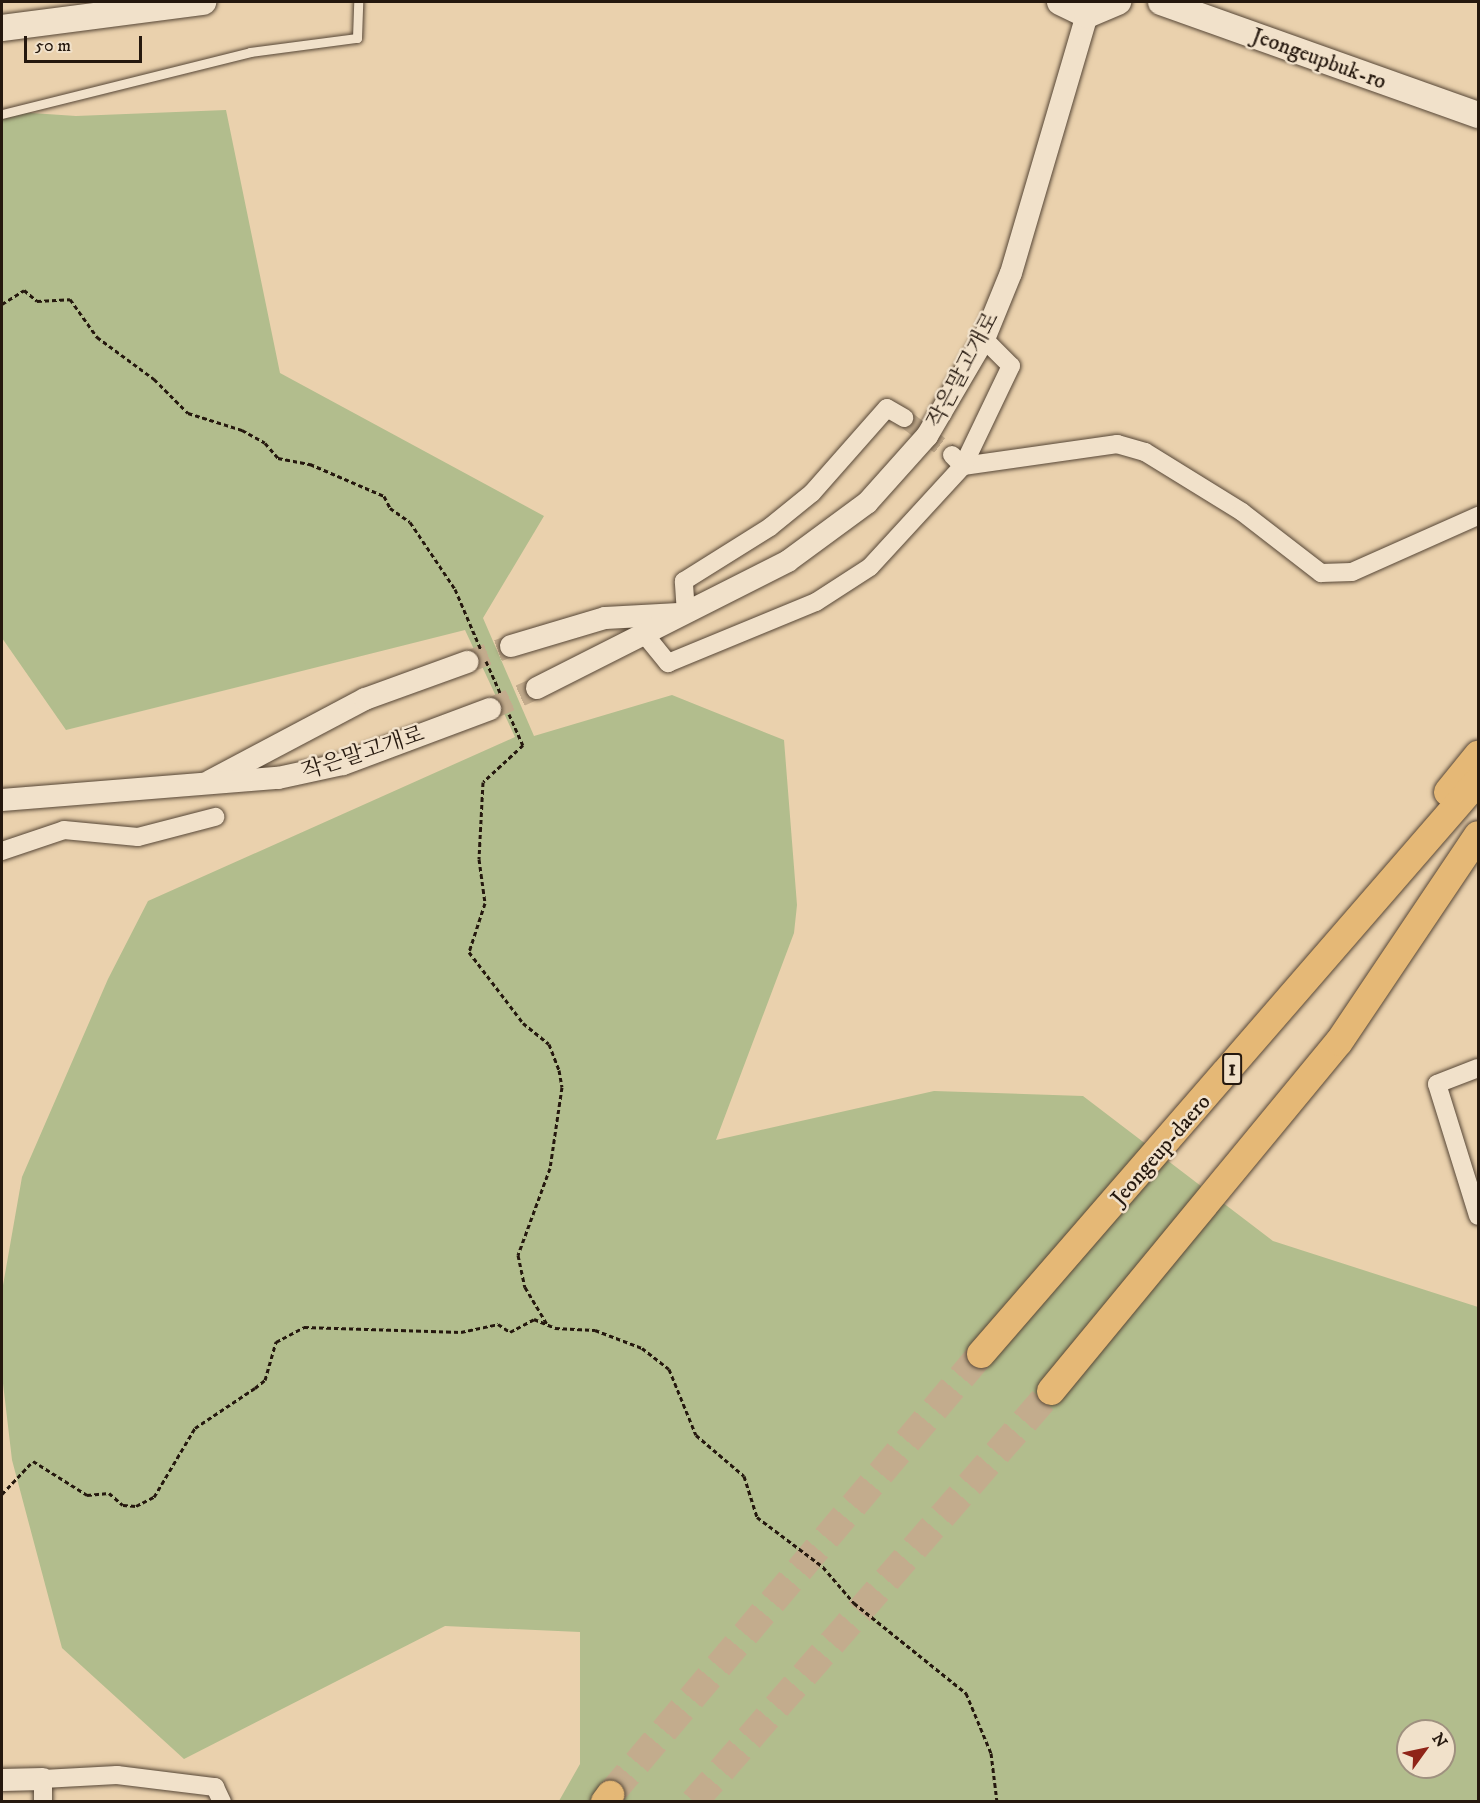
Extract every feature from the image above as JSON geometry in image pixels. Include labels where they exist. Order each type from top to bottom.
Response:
[{"type":"main road","points":[[2,28],[203,2]]},
{"type":"main road","points":[[1060,2],[1087,15],[1118,2]]},
{"type":"main road","name":"Jeongeupbuk-ro","points":[[1161,2],[1479,115]]},
{"type":"main road","points":[[1351,934],[1373,882],[1479,755]]},
{"type":"main road","name":"Jeongeup-daero","points":[[981,1354],[1351,934],[1479,781]]},
{"type":"main road","points":[[1051,1390],[1339,1042],[1479,836]]},
{"type":"street","name":"작은말고개로","points":[[537,688],[646,636],[788,561],[867,503],[927,436],[984,339],[1011,273],[1087,15]]},
{"type":"street","points":[[646,636],[668,663],[816,602],[870,567],[957,461],[1011,366],[984,339]]},
{"type":"street","points":[[686,614],[684,581],[770,527],[812,493],[887,408],[904,418]]},
{"type":"street","points":[[957,461],[1117,444],[1145,452],[1242,512],[1321,573],[1352,572],[1479,516]]},
{"type":"street","name":"작은말고개로","points":[[512,646],[605,618],[686,614]]},
{"type":"street","name":"작은말고개로","points":[[197,788],[365,699],[467,662]]},
{"type":"street","name":"작은말고개로","points":[[2,800],[197,788],[343,764],[490,709]]},
{"type":"street","points":[[2,850],[64,830],[138,837],[215,817]]},
{"type":"street","points":[[1479,1068],[1437,1084],[1479,1216]]},
{"type":"street","points":[[2,1780],[43,1790],[117,1775],[215,1787],[222,1802]]},
{"type":"lane","points":[[2,114],[250,52],[357,38],[358,2]]},
{"type":"path","points":[[2,304],[24,290],[37,301],[70,299],[97,337],[154,379],[188,413],[242,430],[265,443],[278,458],[366,484],[406,517],[455,589],[523,745],[483,782],[479,859],[485,903],[469,952],[523,1023],[549,1044],[559,1070],[562,1087],[550,1168],[518,1255],[525,1287],[547,1324]]},
{"type":"path","points":[[2,1494],[33,1461],[87,1495],[109,1493],[123,1505],[136,1506],[154,1497],[195,1428],[265,1380],[276,1342],[304,1327],[462,1332],[498,1324],[510,1332],[534,1319],[547,1324],[595,1330],[642,1348],[669,1369],[696,1434],[744,1476],[757,1517],[817,1562],[854,1603],[966,1693],[991,1752],[997,1802]]},
{"type":"green space","points":[[226,110],[280,373],[544,516],[483,618],[534,736],[672,695],[784,740],[797,905],[794,933],[716,1140],[934,1091],[1083,1096],[1273,1241],[1478,1307],[1478,1801],[559,1801],[580,1764],[580,1632],[445,1626],[184,1759],[62,1648],[12,1460],[2,1375],[2,1291],[22,1177],[108,979],[148,901],[515,737],[465,630],[66,730],[2,638],[2,111],[76,116]]},
{"type":"tunnel","points":[[904,418],[952,455]]},
{"type":"tunnel","points":[[467,662],[511,646]]},
{"type":"tunnel","points":[[490,709],[537,688]]},
{"type":"tunnel","points":[[610,1795],[981,1354]]},
{"type":"tunnel","points":[[694,1802],[1051,1391]]}]
